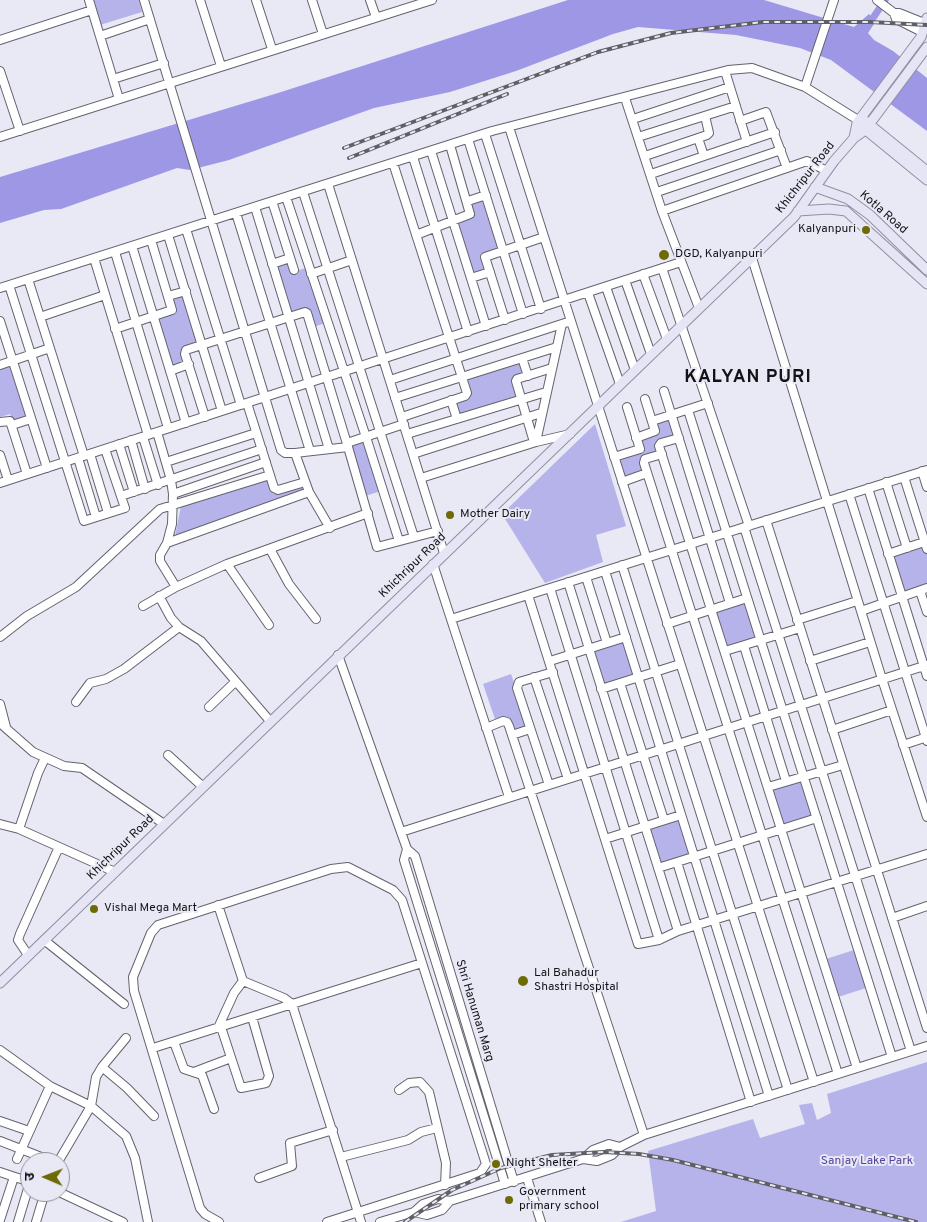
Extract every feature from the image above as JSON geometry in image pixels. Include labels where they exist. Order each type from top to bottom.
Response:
[{"type":"main road","points":[[924,30],[911,52],[860,118],[927,171]]},
{"type":"main road","name":"Khichripur Road","points":[[0,983],[338,654],[572,434],[598,405],[752,258],[798,211],[827,171],[854,138],[869,124],[927,47]]},
{"type":"main road","name":"Khichripur Road","points":[[854,138],[860,118]]},
{"type":"main road","points":[[869,124],[927,180]]},
{"type":"main road","name":"Kotla Road","points":[[815,187],[848,199],[873,217],[927,270]]},
{"type":"main road","points":[[841,209],[848,199]]},
{"type":"main road","name":"Kotla Road","points":[[798,211],[829,208],[841,209],[861,223],[927,284]]},
{"type":"street","points":[[89,0],[119,99]]},
{"type":"street","points":[[144,0],[267,397],[281,450],[285,453],[329,449],[348,445],[381,432],[403,420],[467,395],[393,163]]},
{"type":"street","points":[[200,0],[221,66]]},
{"type":"street","points":[[256,0],[272,50]]},
{"type":"street","points":[[312,0],[322,34]]},
{"type":"street","points":[[370,0],[376,18]]},
{"type":"street","points":[[0,137],[430,0]]},
{"type":"street","points":[[805,87],[834,0]]},
{"type":"street","points":[[877,0],[894,13],[896,19],[924,30]]},
{"type":"street","points":[[0,40],[92,10]]},
{"type":"street","points":[[100,36],[150,19]]},
{"type":"street","points":[[113,79],[164,63]]},
{"type":"street","points":[[0,288],[468,139],[725,71],[752,68],[805,87],[860,118]]},
{"type":"street","points":[[725,71],[747,142]]},
{"type":"street","points":[[1,75],[20,131]]},
{"type":"street","points":[[633,119],[730,87]]},
{"type":"street","points":[[625,98],[662,211],[699,308]]},
{"type":"street","points":[[638,137],[736,106]]},
{"type":"street","points":[[740,121],[766,112],[787,168]]},
{"type":"street","points":[[645,156],[709,133],[704,116]]},
{"type":"street","points":[[509,127],[814,1082]]},
{"type":"street","points":[[650,174],[775,132]]},
{"type":"street","points":[[485,134],[541,309]]},
{"type":"street","points":[[698,138],[704,156]]},
{"type":"street","points":[[468,139],[523,314]]},
{"type":"street","points":[[416,235],[470,214],[468,201],[450,145]]},
{"type":"street","points":[[657,192],[780,150]]},
{"type":"street","points":[[431,151],[486,326]]},
{"type":"street","points":[[413,156],[468,332]]},
{"type":"street","points":[[662,211],[811,161],[827,171]]},
{"type":"street","points":[[328,184],[444,553]]},
{"type":"street","points":[[303,192],[414,537]]},
{"type":"street","points":[[468,201],[486,195]]},
{"type":"street","points":[[286,197],[399,541]]},
{"type":"street","points":[[272,202],[290,258],[296,270],[310,271],[328,268],[352,260]]},
{"type":"street","points":[[255,207],[329,449]]},
{"type":"street","points":[[236,213],[310,451]]},
{"type":"street","points":[[186,229],[220,339],[262,449],[274,488],[278,490],[305,482]]},
{"type":"street","points":[[168,235],[222,411]]},
{"type":"street","points":[[505,320],[485,257],[544,237]]},
{"type":"street","points":[[115,329],[172,310],[151,240]]},
{"type":"street","points":[[132,246],[186,423]]},
{"type":"street","points":[[115,252],[168,428]]},
{"type":"street","points":[[94,258],[146,436],[158,484]]},
{"type":"street","points":[[272,264],[290,258]]},
{"type":"street","points":[[752,258],[870,642],[927,818]]},
{"type":"street","points":[[0,455],[4,481],[344,373],[681,262]]},
{"type":"street","points":[[662,268],[708,403],[779,635],[911,1051]]},
{"type":"street","points":[[471,278],[490,272]]},
{"type":"street","points":[[643,274],[667,339]]},
{"type":"street","points":[[28,279],[84,456],[108,513]]},
{"type":"street","points":[[625,280],[651,354]]},
{"type":"street","points":[[9,285],[82,519],[86,521],[125,508],[106,449]]},
{"type":"street","points":[[606,287],[635,370]]},
{"type":"street","points":[[168,296],[186,291]]},
{"type":"street","points":[[588,293],[620,384]]},
{"type":"street","points":[[40,317],[105,295]]},
{"type":"street","points":[[206,416],[185,351],[306,312],[378,547],[438,531]]},
{"type":"street","points":[[0,321],[47,468]]},
{"type":"street","points":[[390,380],[571,321]]},
{"type":"street","points":[[535,442],[562,324]]},
{"type":"street","points":[[312,328],[325,326]]},
{"type":"street","points":[[396,398],[557,347]]},
{"type":"street","points":[[0,365],[50,348]]},
{"type":"street","points":[[522,358],[528,376]]},
{"type":"street","points":[[170,370],[189,364]]},
{"type":"street","points":[[535,442],[516,381],[517,379],[552,368]]},
{"type":"street","points":[[664,391],[730,603]]},
{"type":"street","points":[[407,434],[546,392]]},
{"type":"street","points":[[636,438],[655,432],[645,399]]},
{"type":"street","points":[[451,400],[458,418]]},
{"type":"street","points":[[652,421],[708,403]]},
{"type":"street","points":[[614,457],[638,450],[640,447],[627,407]]},
{"type":"street","points":[[688,410],[892,1057]]},
{"type":"street","points":[[413,454],[541,413]]},
{"type":"street","points":[[12,425],[31,419]]},
{"type":"street","points":[[0,422],[8,420],[12,425],[27,474]]},
{"type":"street","points":[[157,432],[171,480],[173,494],[172,524],[167,543],[160,555],[160,561],[176,586]]},
{"type":"street","points":[[166,462],[256,433]]},
{"type":"street","points":[[421,478],[535,442],[572,434]]},
{"type":"street","points":[[679,438],[659,444],[857,1068]]},
{"type":"street","points":[[131,440],[145,488]]},
{"type":"street","points":[[119,444],[134,492]]},
{"type":"street","points":[[121,496],[262,449]]},
{"type":"street","points":[[295,453],[309,492],[330,528]]},
{"type":"street","points":[[662,454],[643,460],[838,1074]]},
{"type":"street","points":[[84,456],[96,517]]},
{"type":"street","points":[[173,494],[266,462]]},
{"type":"street","points":[[451,619],[924,471],[927,487]]},
{"type":"street","points":[[622,482],[648,473]]},
{"type":"street","points":[[0,638],[27,616],[76,587],[118,550],[153,514],[173,505],[270,475]]},
{"type":"street","points":[[888,554],[926,544],[904,477]]},
{"type":"street","points":[[886,482],[907,548]]},
{"type":"street","points":[[868,488],[927,676]]},
{"type":"street","points":[[167,543],[309,492]]},
{"type":"street","points":[[849,494],[927,739],[903,745]]},
{"type":"street","points":[[143,606],[176,586],[227,564],[368,513]]},
{"type":"street","points":[[766,520],[876,869],[924,1009],[927,1028]]},
{"type":"street","points":[[270,549],[289,584],[316,619]]},
{"type":"street","points":[[227,564],[269,625]]},
{"type":"street","points":[[433,564],[509,797]]},
{"type":"street","points":[[622,565],[788,1090]]},
{"type":"street","points":[[605,571],[769,1096]]},
{"type":"street","points":[[586,577],[607,643]]},
{"type":"street","points":[[568,582],[678,931]]},
{"type":"street","points":[[550,588],[659,940]]},
{"type":"street","points":[[861,611],[924,589],[927,612]]},
{"type":"street","points":[[528,595],[585,773],[635,940],[638,944],[659,940],[678,931],[927,854]]},
{"type":"street","points":[[159,596],[171,618],[201,641],[270,721]]},
{"type":"street","points":[[668,624],[747,598]]},
{"type":"street","points":[[725,651],[779,635],[798,624],[858,601]]},
{"type":"street","points":[[76,702],[87,685],[117,673],[179,626]]},
{"type":"street","points":[[550,661],[626,637]]},
{"type":"street","points":[[810,662],[870,642]]},
{"type":"street","points":[[744,646],[786,782]]},
{"type":"street","name":"Shri Hanuman Marg","points":[[338,654],[401,832],[408,849],[414,856],[514,1182]]},
{"type":"street","points":[[602,689],[680,664]]},
{"type":"street","points":[[401,832],[925,665]]},
{"type":"street","points":[[549,785],[517,688],[520,682],[553,672]]},
{"type":"street","points":[[534,677],[568,779]]},
{"type":"street","points":[[209,707],[235,682]]},
{"type":"street","points":[[620,683],[664,820]]},
{"type":"street","points":[[0,704],[3,725],[18,741],[45,758],[64,766],[82,768],[120,792],[164,824]]},
{"type":"street","points":[[832,730],[892,710]]},
{"type":"street","points":[[486,728],[503,721],[507,722],[644,1136]]},
{"type":"street","points":[[512,735],[530,729]]},
{"type":"street","points":[[168,755],[202,786]]},
{"type":"street","points":[[19,829],[45,758]]},
{"type":"street","points":[[768,787],[843,765]]},
{"type":"street","points":[[605,839],[681,814]]},
{"type":"street","points":[[658,868],[817,818]]},
{"type":"street","points":[[0,824],[19,829],[115,872]]},
{"type":"street","points":[[28,955],[18,940],[59,847]]},
{"type":"street","name":"Shri Hanuman Marg","points":[[408,849],[404,860],[504,1184]]},
{"type":"street","points":[[677,862],[751,1102]]},
{"type":"street","points":[[219,1222],[200,1208],[133,985],[133,978],[151,932],[158,925],[331,869],[348,867],[398,894],[402,900],[486,1162],[484,1169],[480,1173],[327,1222]]},
{"type":"street","points":[[218,905],[242,981]]},
{"type":"street","points":[[892,918],[927,906]]},
{"type":"street","points":[[44,940],[124,1004]]},
{"type":"street","points":[[153,1048],[422,963]]},
{"type":"street","points":[[242,981],[284,998],[292,1004],[361,1222]]},
{"type":"street","points":[[242,981],[234,993],[219,1027],[241,1088],[244,1089],[268,1081],[269,1076],[252,1017]]},
{"type":"street","points":[[62,1152],[91,1106],[96,1077],[102,1066],[126,1038]]},
{"type":"street","points":[[174,1042],[184,1069],[202,1075],[214,1109]]},
{"type":"street","points":[[583,1159],[597,1161],[612,1156],[620,1147],[644,1136],[927,1046]]},
{"type":"street","points":[[0,1050],[50,1086],[91,1106],[126,1136],[134,1158],[148,1222]]},
{"type":"street","points":[[194,1072],[231,1058]]},
{"type":"street","points":[[102,1066],[128,1088],[154,1116]]},
{"type":"street","points":[[399,1090],[414,1082],[423,1084],[429,1092],[446,1164],[444,1185]]},
{"type":"street","points":[[17,1159],[50,1086]]},
{"type":"street","points":[[0,1121],[29,1131]]},
{"type":"street","points":[[341,1157],[408,1140],[421,1132],[437,1128]]},
{"type":"street","points":[[259,1178],[292,1166],[290,1144],[332,1130]]},
{"type":"street","points":[[0,1141],[29,1152]]},
{"type":"street","points":[[414,1212],[427,1215],[442,1210],[450,1201],[583,1159],[593,1150],[609,1144],[620,1147]]},
{"type":"street","points":[[0,1173],[20,1179]]},
{"type":"street","points":[[0,1220],[14,1177]]},
{"type":"street","points":[[527,1178],[541,1222]]},
{"type":"street","points":[[70,1197],[123,1222]]},
{"type":"street","points":[[380,1222],[414,1212],[422,1204],[438,1198],[450,1201]]},
{"type":"street","points":[[18,1222],[24,1202]]},
{"type":"street","points":[[36,1222],[42,1202]]},
{"type":"green space","points":[[92,0],[139,0],[142,12],[100,25]]},
{"type":"green space","points":[[484,197],[501,249],[483,255],[488,270],[472,275],[455,222],[474,216],[470,202]]},
{"type":"green space","points":[[289,260],[293,272],[312,266],[329,322],[313,327],[307,310],[290,316],[274,265]]},
{"type":"green space","points":[[185,293],[198,344],[183,349],[187,363],[172,367],[156,317],[175,311],[171,298]]},
{"type":"green space","points":[[521,360],[525,374],[513,379],[519,398],[458,417],[453,401],[469,396],[464,378]]},
{"type":"green space","points":[[11,363],[29,417],[13,422],[10,414],[0,417],[0,367]]},
{"type":"green space","points":[[670,418],[676,436],[656,443],[659,453],[641,460],[644,471],[625,478],[618,458],[642,450],[639,439],[658,433],[655,423]]},
{"type":"green space","points":[[595,424],[626,526],[596,535],[603,562],[545,583],[502,514]]},
{"type":"green space","points":[[365,440],[381,491],[365,496],[349,444]]},
{"type":"green space","points":[[268,478],[273,494],[303,484],[305,492],[175,536],[181,506]]},
{"type":"green space","points":[[924,545],[927,554],[927,586],[903,593],[891,556]]},
{"type":"green space","points":[[747,600],[759,639],[725,649],[713,611]]},
{"type":"green space","points":[[625,639],[636,676],[603,686],[591,649]]},
{"type":"green space","points":[[511,674],[529,726],[513,732],[508,718],[496,722],[483,684]]},
{"type":"green space","points":[[802,779],[813,817],[782,827],[770,789]]},
{"type":"green space","points":[[680,817],[692,855],[659,866],[647,828]]},
{"type":"green space","points":[[857,949],[869,987],[835,998],[823,960]]},
{"type":"green space","name":"Sanjay Lake Park","points":[[927,1062],[927,1222],[621,1222],[656,1211],[648,1151],[753,1119],[760,1138],[805,1124],[799,1105],[812,1103],[817,1120],[831,1113],[827,1094]]},
{"type":"shaded area","points":[[568,0],[764,0],[854,27],[869,14],[876,21],[868,33],[874,40],[893,51],[927,78],[927,131],[831,60],[800,48],[736,35],[638,27],[613,34],[516,71],[450,92],[374,108],[229,160],[190,170],[177,168],[61,209],[44,210],[0,223],[0,177],[278,93]]},
{"type":"waterway","points":[[873,18],[885,0]]},
{"type":"railway","points":[[344,148],[598,52],[671,33],[763,22],[870,22],[927,25]]},
{"type":"railway","points":[[349,158],[507,94]]},
{"type":"railway","points":[[405,1222],[452,1190],[501,1168],[552,1155],[604,1152],[639,1154],[673,1160],[916,1222]]},
{"type":"place","name":"Kalyanpuri","points":[[866,230]]},
{"type":"place","name":"DGD, Kalyanpuri","points":[[664,255]]},
{"type":"place","name":"Mother Dairy","points":[[450,515]]},
{"type":"place","name":"Vishal Mega Mart","points":[[94,909]]},
{"type":"place","name":"Lal Bahadur Shastri Hospital","points":[[523,981]]},
{"type":"place","name":"Night Shelter","points":[[496,1164]]},
{"type":"place","name":"Government primary school","points":[[509,1200]]},
{"type":"district","name":"KALYAN PURI","points":[[748,378]]}]
